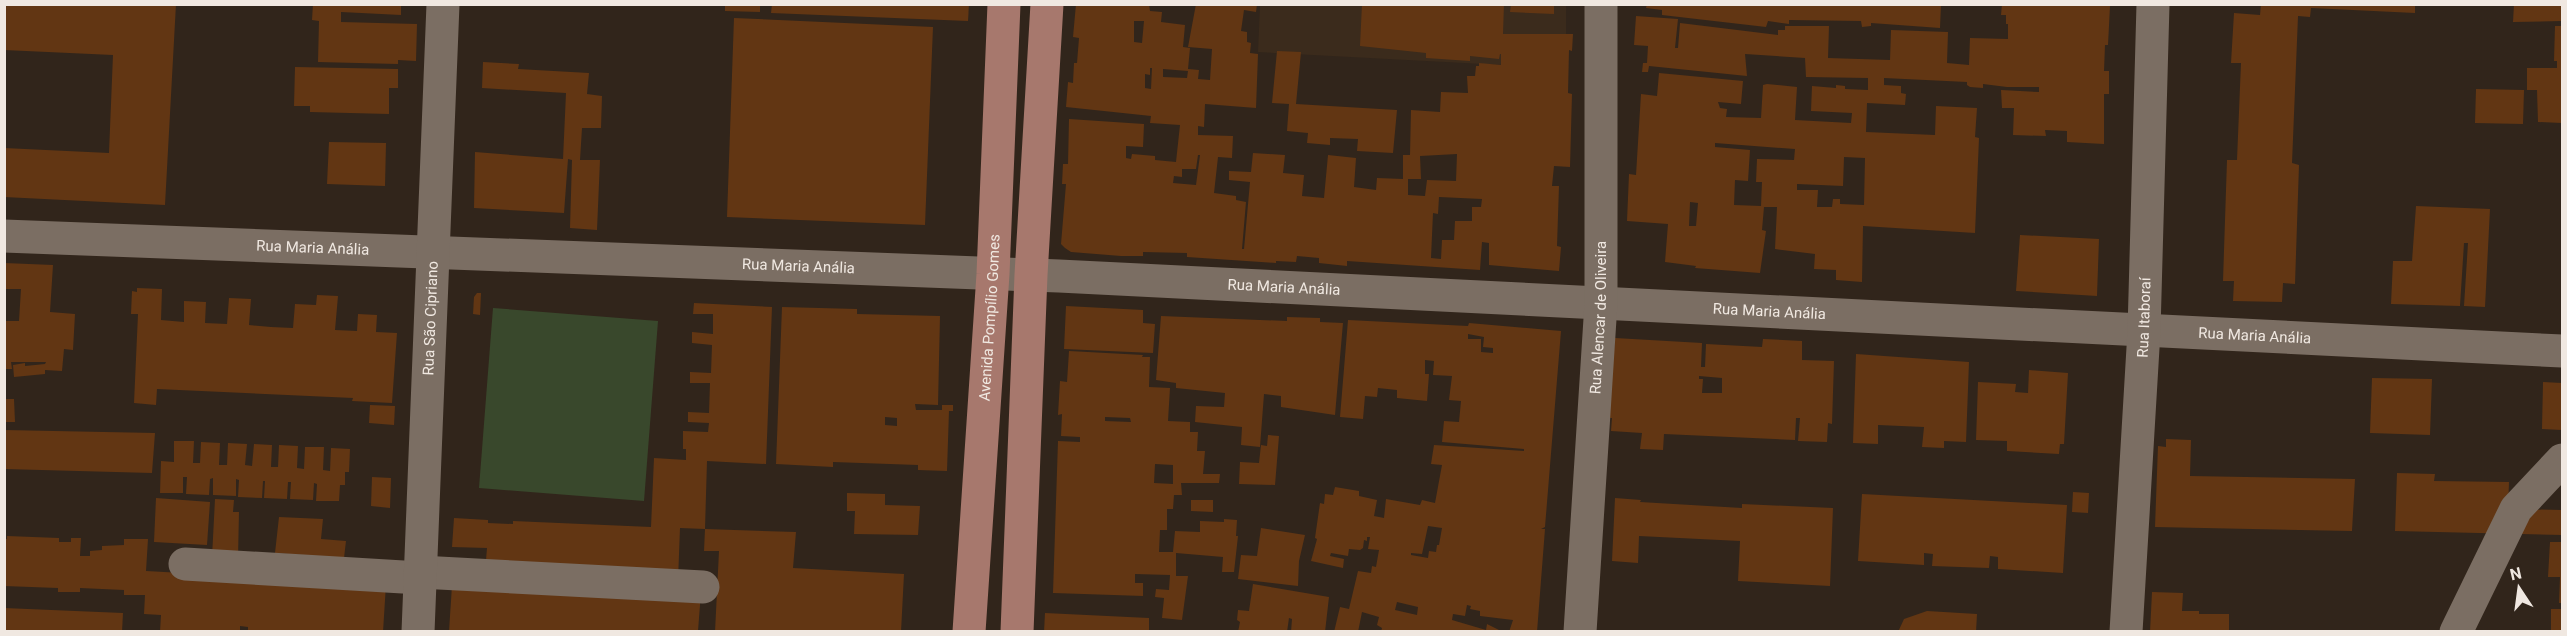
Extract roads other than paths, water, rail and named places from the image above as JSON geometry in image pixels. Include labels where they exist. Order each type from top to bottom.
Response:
[{"type":"main road","name":"Avenida Pompílio Gomes","points":[[969,632],[993,274],[1004,4]]},
{"type":"main road","points":[[1017,632],[1031,275],[1047,4]]},
{"type":"street","name":"Rua São Cipriano","points":[[418,632],[443,4]]},
{"type":"street","name":"Rua Alencar de Oliveira","points":[[1580,632],[1601,303],[1601,4]]},
{"type":"street","name":"Rua Itaboraí","points":[[2126,632],[2144,331],[2153,4]]},
{"type":"street","name":"Rua Maria Anália","points":[[4,236],[1031,275],[2562,351]]},
{"type":"street","points":[[2456,632],[2516,509],[2562,460]]},
{"type":"street","points":[[185,564],[703,587]]}]
